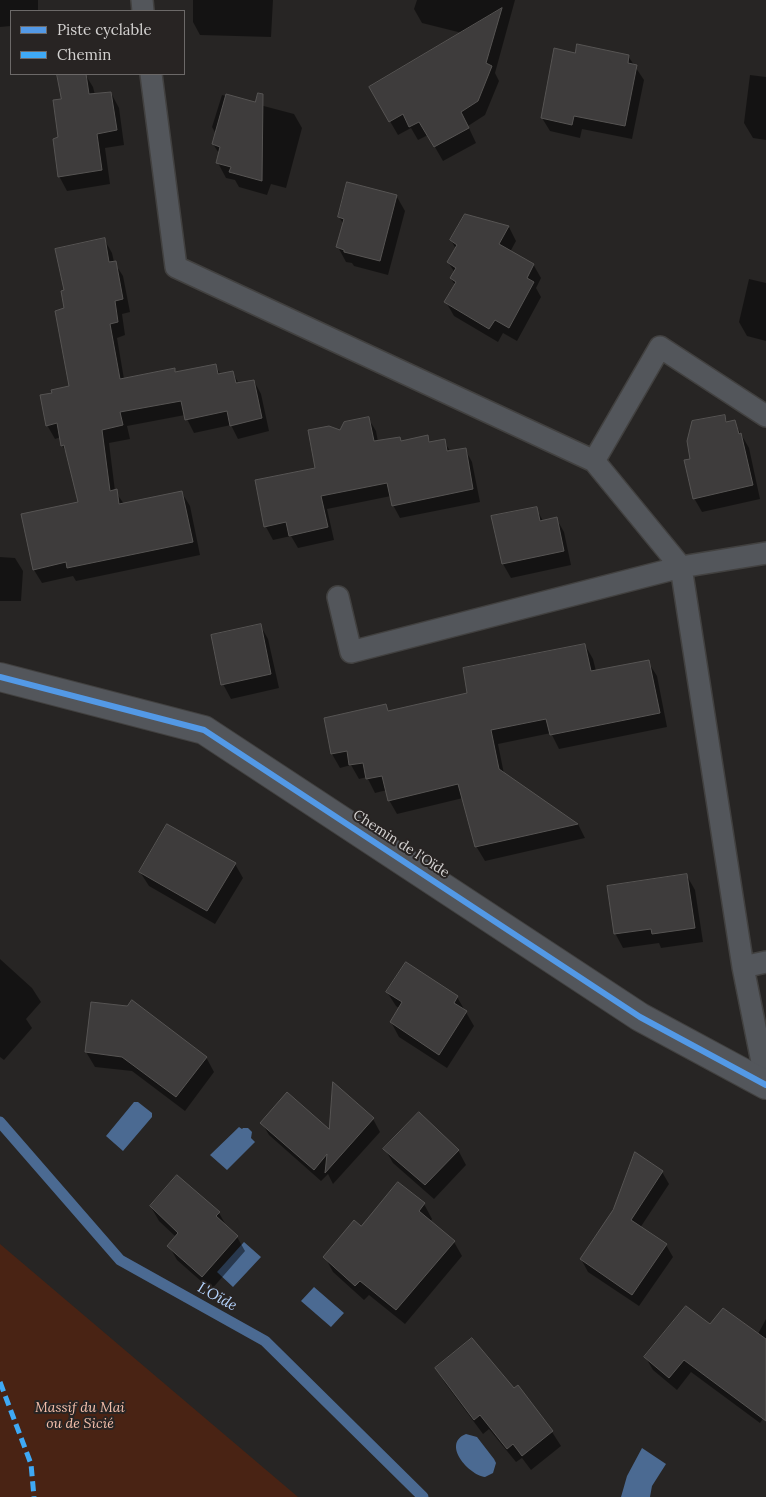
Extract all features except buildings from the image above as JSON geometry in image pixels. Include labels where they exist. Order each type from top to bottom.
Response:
[{"type":"street","name":"Chemin de l'Oïde","points":[[0,676],[204,730],[640,1017],[766,1084]]},
{"type":"lane","points":[[151,75],[176,267],[594,461],[681,567],[743,967],[766,1084]]},
{"type":"lane","points":[[594,461],[660,347],[766,416]]},
{"type":"lane","points":[[338,597],[351,652],[681,567],[766,553]]},
{"type":"lane","points":[[743,967],[766,962]]},
{"type":"green space","name":"Massif du Mai ou de Sicié","points":[[0,1244],[298,1497],[0,1497]]},
{"type":"water","points":[[134,1102],[138,1102],[152,1113],[152,1117],[123,1151],[106,1136]]},
{"type":"water","points":[[239,1127],[242,1129],[248,1128],[252,1132],[251,1138],[255,1142],[227,1170],[210,1155]]},
{"type":"water","points":[[244,1242],[261,1257],[233,1287],[217,1272]]},
{"type":"water","points":[[314,1287],[344,1313],[331,1327],[301,1301]]},
{"type":"water","points":[[466,1434],[477,1437],[494,1459],[496,1463],[493,1473],[485,1477],[479,1475],[460,1459],[456,1445],[459,1439]]},
{"type":"water","points":[[642,1448],[666,1464],[652,1486],[650,1497],[621,1497],[627,1476]]},
{"type":"waterway","name":"L'Oïde","points":[[0,1122],[120,1260],[265,1341],[423,1497]]},
{"type":"marked path","points":[[0,1382],[31,1464],[34,1497]]},
{"type":"cycle path","points":[[0,677],[204,730],[640,1017],[766,1085]]}]
